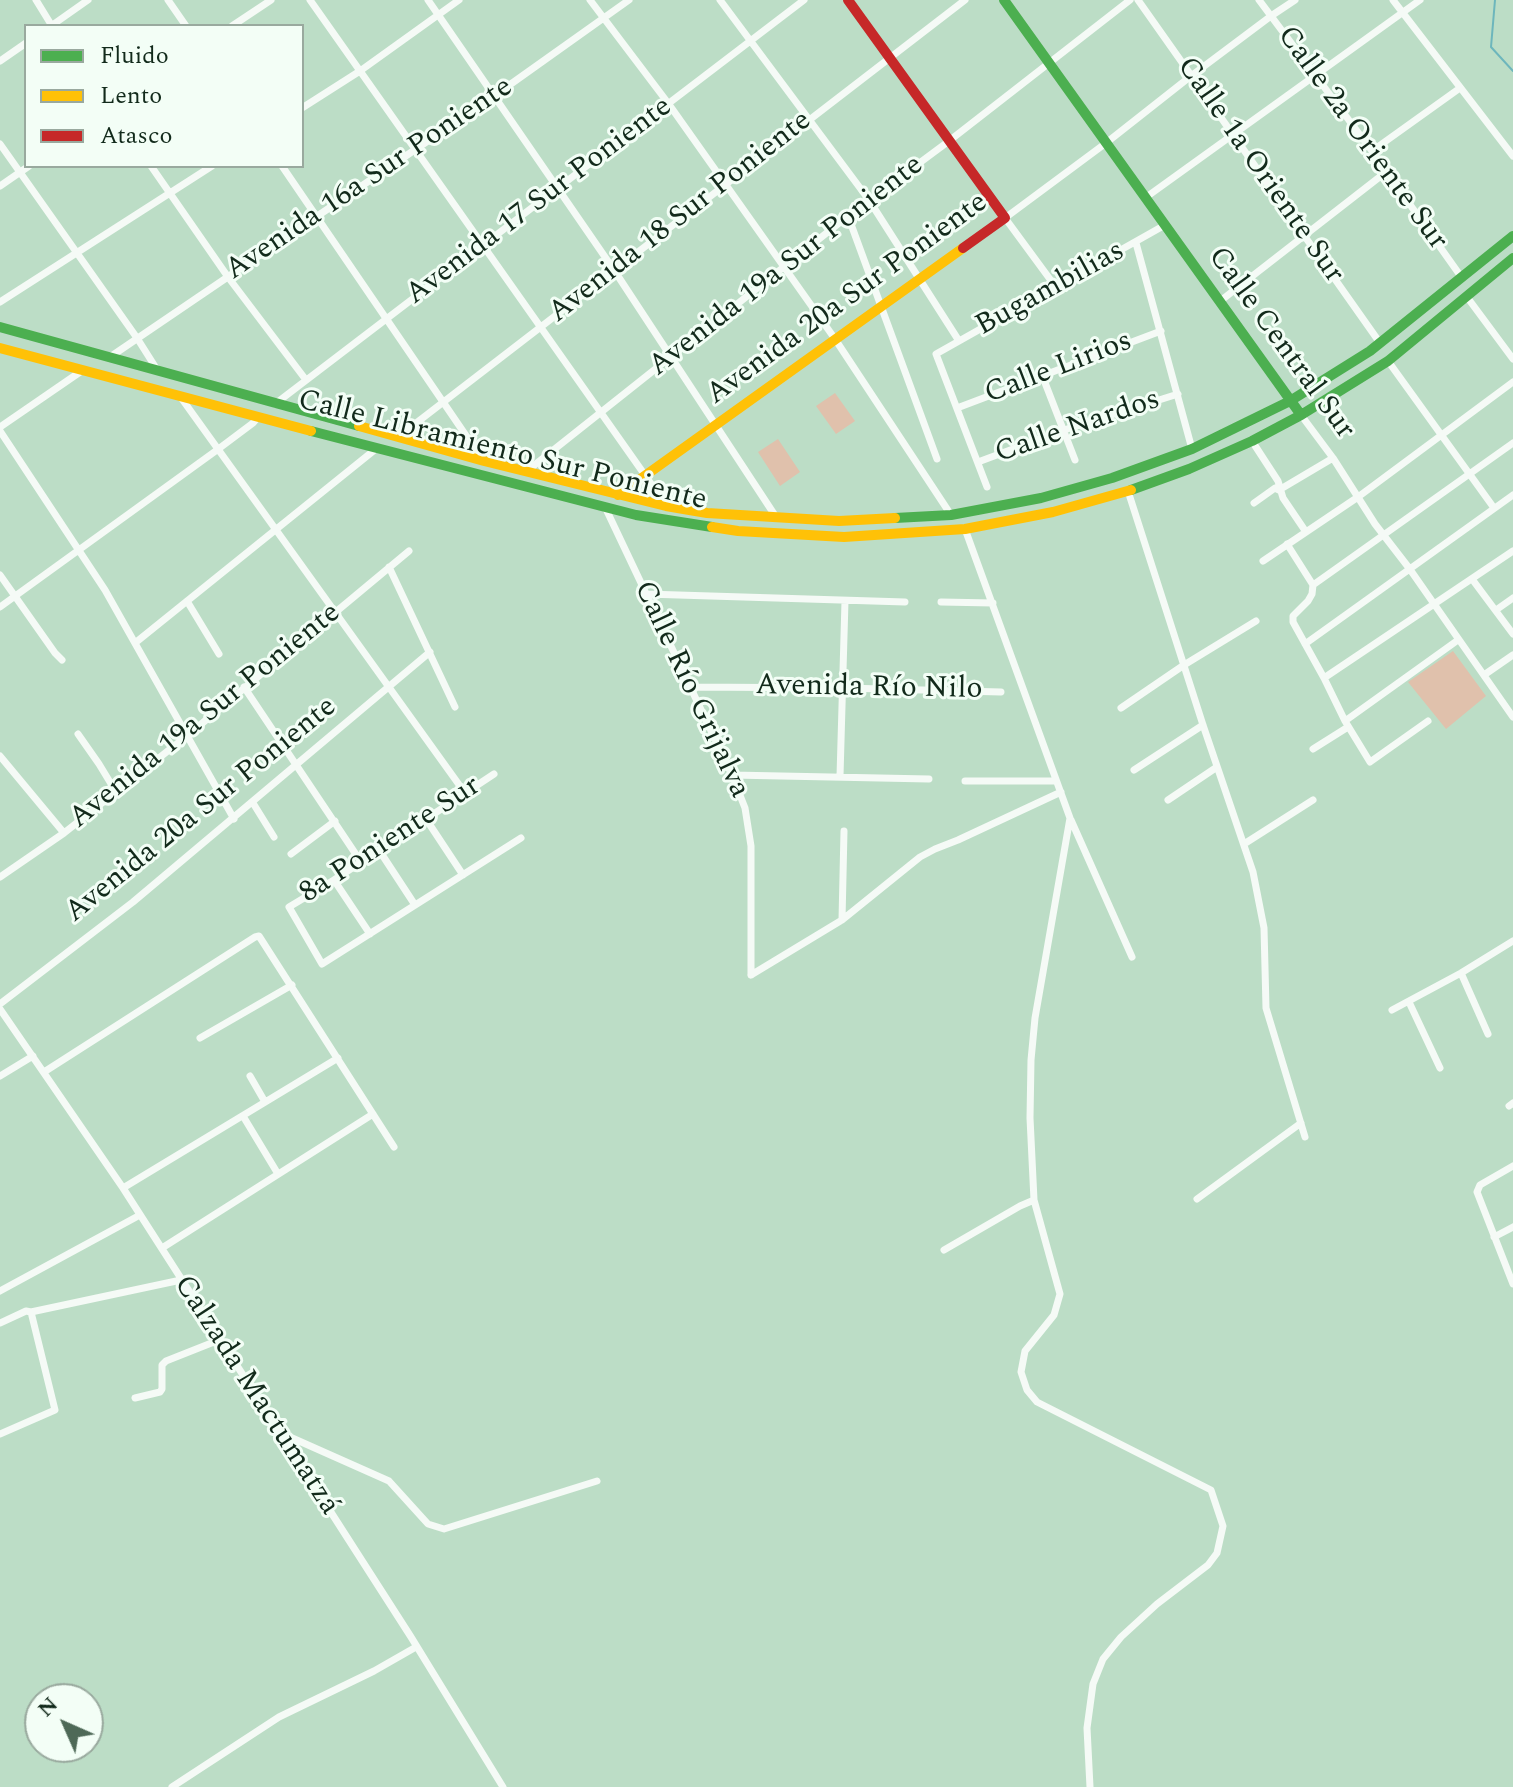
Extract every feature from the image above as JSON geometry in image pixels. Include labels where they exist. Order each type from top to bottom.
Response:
[{"type":"main road","points":[[848,0],[1005,218]]},
{"type":"main road","name":"Calle Central Sur","points":[[1004,0],[1301,415]]},
{"type":"main road","name":"Avenida 20a Sur Poniente","points":[[618,495],[1005,218]]},
{"type":"main road","name":"Calle Libramiento Sur Poniente","points":[[0,327],[484,461],[666,506],[707,513],[839,521],[951,515],[1041,498],[1112,478],[1192,449],[1290,401],[1380,343],[1513,237]]},
{"type":"main road","name":"Calle Libramiento Sur Poniente","points":[[0,348],[636,515],[768,533],[844,537],[965,529],[1053,512],[1128,491],[1189,469],[1301,415],[1388,361],[1513,258]]},
{"type":"main road","name":"Calle Libramiento Sur Poniente","points":[[0,334],[99,362],[113,359]]},
{"type":"main road","name":"Calle Libramiento Sur Poniente","points":[[0,341],[96,367],[109,376]]},
{"type":"street","points":[[36,0],[50,24]]},
{"type":"street","points":[[54,24],[88,0]]},
{"type":"street","points":[[168,0],[185,24]]},
{"type":"street","points":[[235,24],[271,0]]},
{"type":"street","points":[[310,0],[666,506]]},
{"type":"street","points":[[428,0],[614,270],[776,517]]},
{"type":"street","points":[[304,107],[459,0]]},
{"type":"street","points":[[590,0],[668,103],[835,339],[951,515]]},
{"type":"street","name":"Avenida 16a Sur Poniente","points":[[113,359],[137,338],[494,96],[629,0]]},
{"type":"street","points":[[720,0],[869,200],[959,341]]},
{"type":"street","name":"Avenida 17 Sur Poniente","points":[[275,404],[804,0]]},
{"type":"street","name":"Avenida 18 Sur Poniente","points":[[398,437],[965,0]]},
{"type":"street","name":"Avenida 19a Sur Poniente","points":[[526,472],[848,216],[1130,0]]},
{"type":"street","name":"Calle 1a Oriente Sur","points":[[1138,0],[1380,343]]},
{"type":"street","name":"Calle 2a Oriente Sur","points":[[1259,0],[1462,278]]},
{"type":"street","name":"Avenida 20a Sur Poniente","points":[[1005,218],[1295,0]]},
{"type":"street","points":[[1393,0],[1513,156]]},
{"type":"street","points":[[1145,198],[1420,0]]},
{"type":"street","points":[[0,61],[24,44]]},
{"type":"street","points":[[1372,151],[1460,88]]},
{"type":"street","points":[[0,144],[158,371]]},
{"type":"street","points":[[0,186],[26,168]]},
{"type":"street","points":[[152,168],[228,277],[306,380]]},
{"type":"street","points":[[0,302],[209,168]]},
{"type":"street","points":[[283,168],[484,461]]},
{"type":"street","points":[[1219,302],[1386,172]]},
{"type":"street","points":[[848,216],[937,459]]},
{"type":"street","points":[[1005,218],[1055,286]]},
{"type":"street","name":"Bugambilias","points":[[957,408],[936,354],[1165,225]]},
{"type":"street","points":[[1136,243],[1192,449]]},
{"type":"street","points":[[1467,297],[1512,355]]},
{"type":"street","name":"Calle Lirios","points":[[957,408],[1161,331]]},
{"type":"street","points":[[1388,361],[1494,508]]},
{"type":"street","points":[[85,369],[0,429],[105,590],[234,819]]},
{"type":"street","points":[[1042,375],[1075,460]]},
{"type":"street","points":[[1263,561],[1358,497],[1513,382]]},
{"type":"street","name":"Calle Nardos","points":[[978,462],[1064,430],[1178,394]]},
{"type":"street","points":[[180,396],[465,793]]},
{"type":"street","points":[[957,408],[987,487]]},
{"type":"street","name":"Calle Central Sur","points":[[1301,415],[1513,717]]},
{"type":"street","points":[[0,607],[258,417]]},
{"type":"street","points":[[1252,441],[1306,532]]},
{"type":"street","points":[[1313,585],[1513,443]]},
{"type":"street","points":[[135,643],[377,448]]},
{"type":"street","points":[[1254,503],[1275,488],[1279,490],[1333,458]]},
{"type":"street","points":[[1128,491],[1260,897],[1266,1008],[1305,1137]]},
{"type":"street","points":[[1305,644],[1513,495]]},
{"type":"street","name":"Calle Río Grijalva","points":[[605,508],[745,808],[751,846],[751,975],[842,920]]},
{"type":"street","points":[[965,529],[1070,818],[1132,957]]},
{"type":"street","points":[[1287,544],[1313,585],[1312,594],[1293,616],[1293,622],[1346,724],[1370,762],[1428,721]]},
{"type":"street","name":"Avenida 19a Sur Poniente","points":[[0,877],[64,833],[188,735],[409,551]]},
{"type":"street","points":[[1324,678],[1513,551]]},
{"type":"street","points":[[389,567],[455,707]]},
{"type":"street","points":[[0,575],[62,660]]},
{"type":"street","points":[[1472,579],[1513,634]]},
{"type":"street","points":[[646,594],[905,602]]},
{"type":"street","points":[[1496,610],[1513,598]]},
{"type":"street","points":[[187,601],[219,654]]},
{"type":"street","points":[[840,776],[845,601]]},
{"type":"street","points":[[941,602],[993,603]]},
{"type":"street","points":[[1121,708],[1256,621]]},
{"type":"street","points":[[1313,749],[1458,640]]},
{"type":"street","name":"Avenida 20a Sur Poniente","points":[[0,1006],[234,819],[430,652]]},
{"type":"street","points":[[1484,675],[1513,655]]},
{"type":"street","points":[[244,687],[361,862]]},
{"type":"street","name":"Avenida Río Nilo","points":[[690,687],[1001,692]]},
{"type":"street","points":[[1134,770],[1203,725]]},
{"type":"street","points":[[78,734],[116,792]]},
{"type":"street","points":[[0,756],[64,833]]},
{"type":"street","points":[[1168,800],[1217,767]]},
{"type":"street","name":"8a Poniente Sur","points":[[370,934],[322,964],[289,907],[494,774]]},
{"type":"street","points":[[732,775],[929,779]]},
{"type":"street","points":[[965,781],[1056,781]]},
{"type":"street","points":[[842,920],[920,857],[1061,792]]},
{"type":"street","points":[[1244,844],[1313,800]]},
{"type":"street","points":[[253,803],[274,837]]},
{"type":"street","points":[[1070,818],[1035,1018],[1031,1060],[1034,1200],[1060,1294],[1054,1315],[1025,1351],[1021,1372],[1027,1390],[1037,1402],[1211,1490],[1223,1526],[1217,1553],[1208,1565],[1157,1604],[1121,1637],[1103,1659],[1093,1684],[1087,1728],[1090,1787]]},
{"type":"street","points":[[426,819],[463,875]]},
{"type":"street","points":[[291,854],[335,821]]},
{"type":"street","points":[[842,920],[844,831]]},
{"type":"street","points":[[334,880],[370,934],[521,838]]},
{"type":"street","points":[[379,850],[415,905]]},
{"type":"street","points":[[44,1072],[259,936],[394,1147]]},
{"type":"street","points":[[1392,1010],[1513,941]]},
{"type":"street","points":[[1461,973],[1488,1034]]},
{"type":"street","points":[[200,1038],[292,985]]},
{"type":"street","points":[[1409,1002],[1440,1068]]},
{"type":"street","name":"Calzada Mactumatzá","points":[[0,1006],[162,1248],[503,1787]]},
{"type":"street","points":[[0,1076],[33,1056]]},
{"type":"street","points":[[123,1188],[338,1058]]},
{"type":"street","points":[[250,1076],[265,1102]]},
{"type":"street","points":[[162,1248],[373,1114]]},
{"type":"street","points":[[243,1116],[278,1174]]},
{"type":"street","points":[[1197,1199],[1301,1123]]},
{"type":"street","points":[[1513,1166],[1477,1188],[1513,1284]]},
{"type":"street","points":[[944,1250],[1034,1200]]},
{"type":"street","points":[[0,1291],[140,1215]]},
{"type":"street","points":[[1494,1237],[1513,1227]]},
{"type":"street","points":[[0,1323],[26,1311],[181,1280]]},
{"type":"street","points":[[0,1434],[55,1410],[31,1312]]},
{"type":"street","points":[[135,1398],[160,1392],[162,1365],[166,1361],[219,1340]]},
{"type":"street","points":[[279,1432],[389,1481],[428,1524],[444,1529],[597,1481]]},
{"type":"street","points":[[172,1787],[279,1717],[416,1647]]},
{"type":"shaded area","points":[[835,393],[855,421],[836,434],[816,406]]},
{"type":"shaded area","points":[[778,439],[800,472],[780,486],[758,452]]},
{"type":"shaded area","points":[[1453,651],[1486,696],[1446,729],[1408,682]]},
{"type":"waterway","points":[[1495,0],[1491,47],[1513,71]]},
{"type":"traffic: fast","points":[[1004,0],[1301,415]]},
{"type":"traffic: fast","points":[[895,518],[951,515],[1041,498],[1112,478],[1192,449],[1290,401],[1370,351],[1513,236]]},
{"type":"traffic: fast","points":[[1131,490],[1189,469],[1301,415],[1388,361],[1513,258]]},
{"type":"traffic: fast","points":[[0,327],[359,426]]},
{"type":"traffic: fast","points":[[311,431],[636,515],[712,527]]},
{"type":"traffic: slow","points":[[618,495],[963,248]]},
{"type":"traffic: slow","points":[[0,348],[311,431]]},
{"type":"traffic: slow","points":[[359,426],[666,506],[707,513],[839,521],[895,518]]},
{"type":"traffic: slow","points":[[712,527],[844,537],[965,529],[1053,512],[1131,490]]},
{"type":"traffic: jam","points":[[848,0],[1005,218],[963,248]]}]
